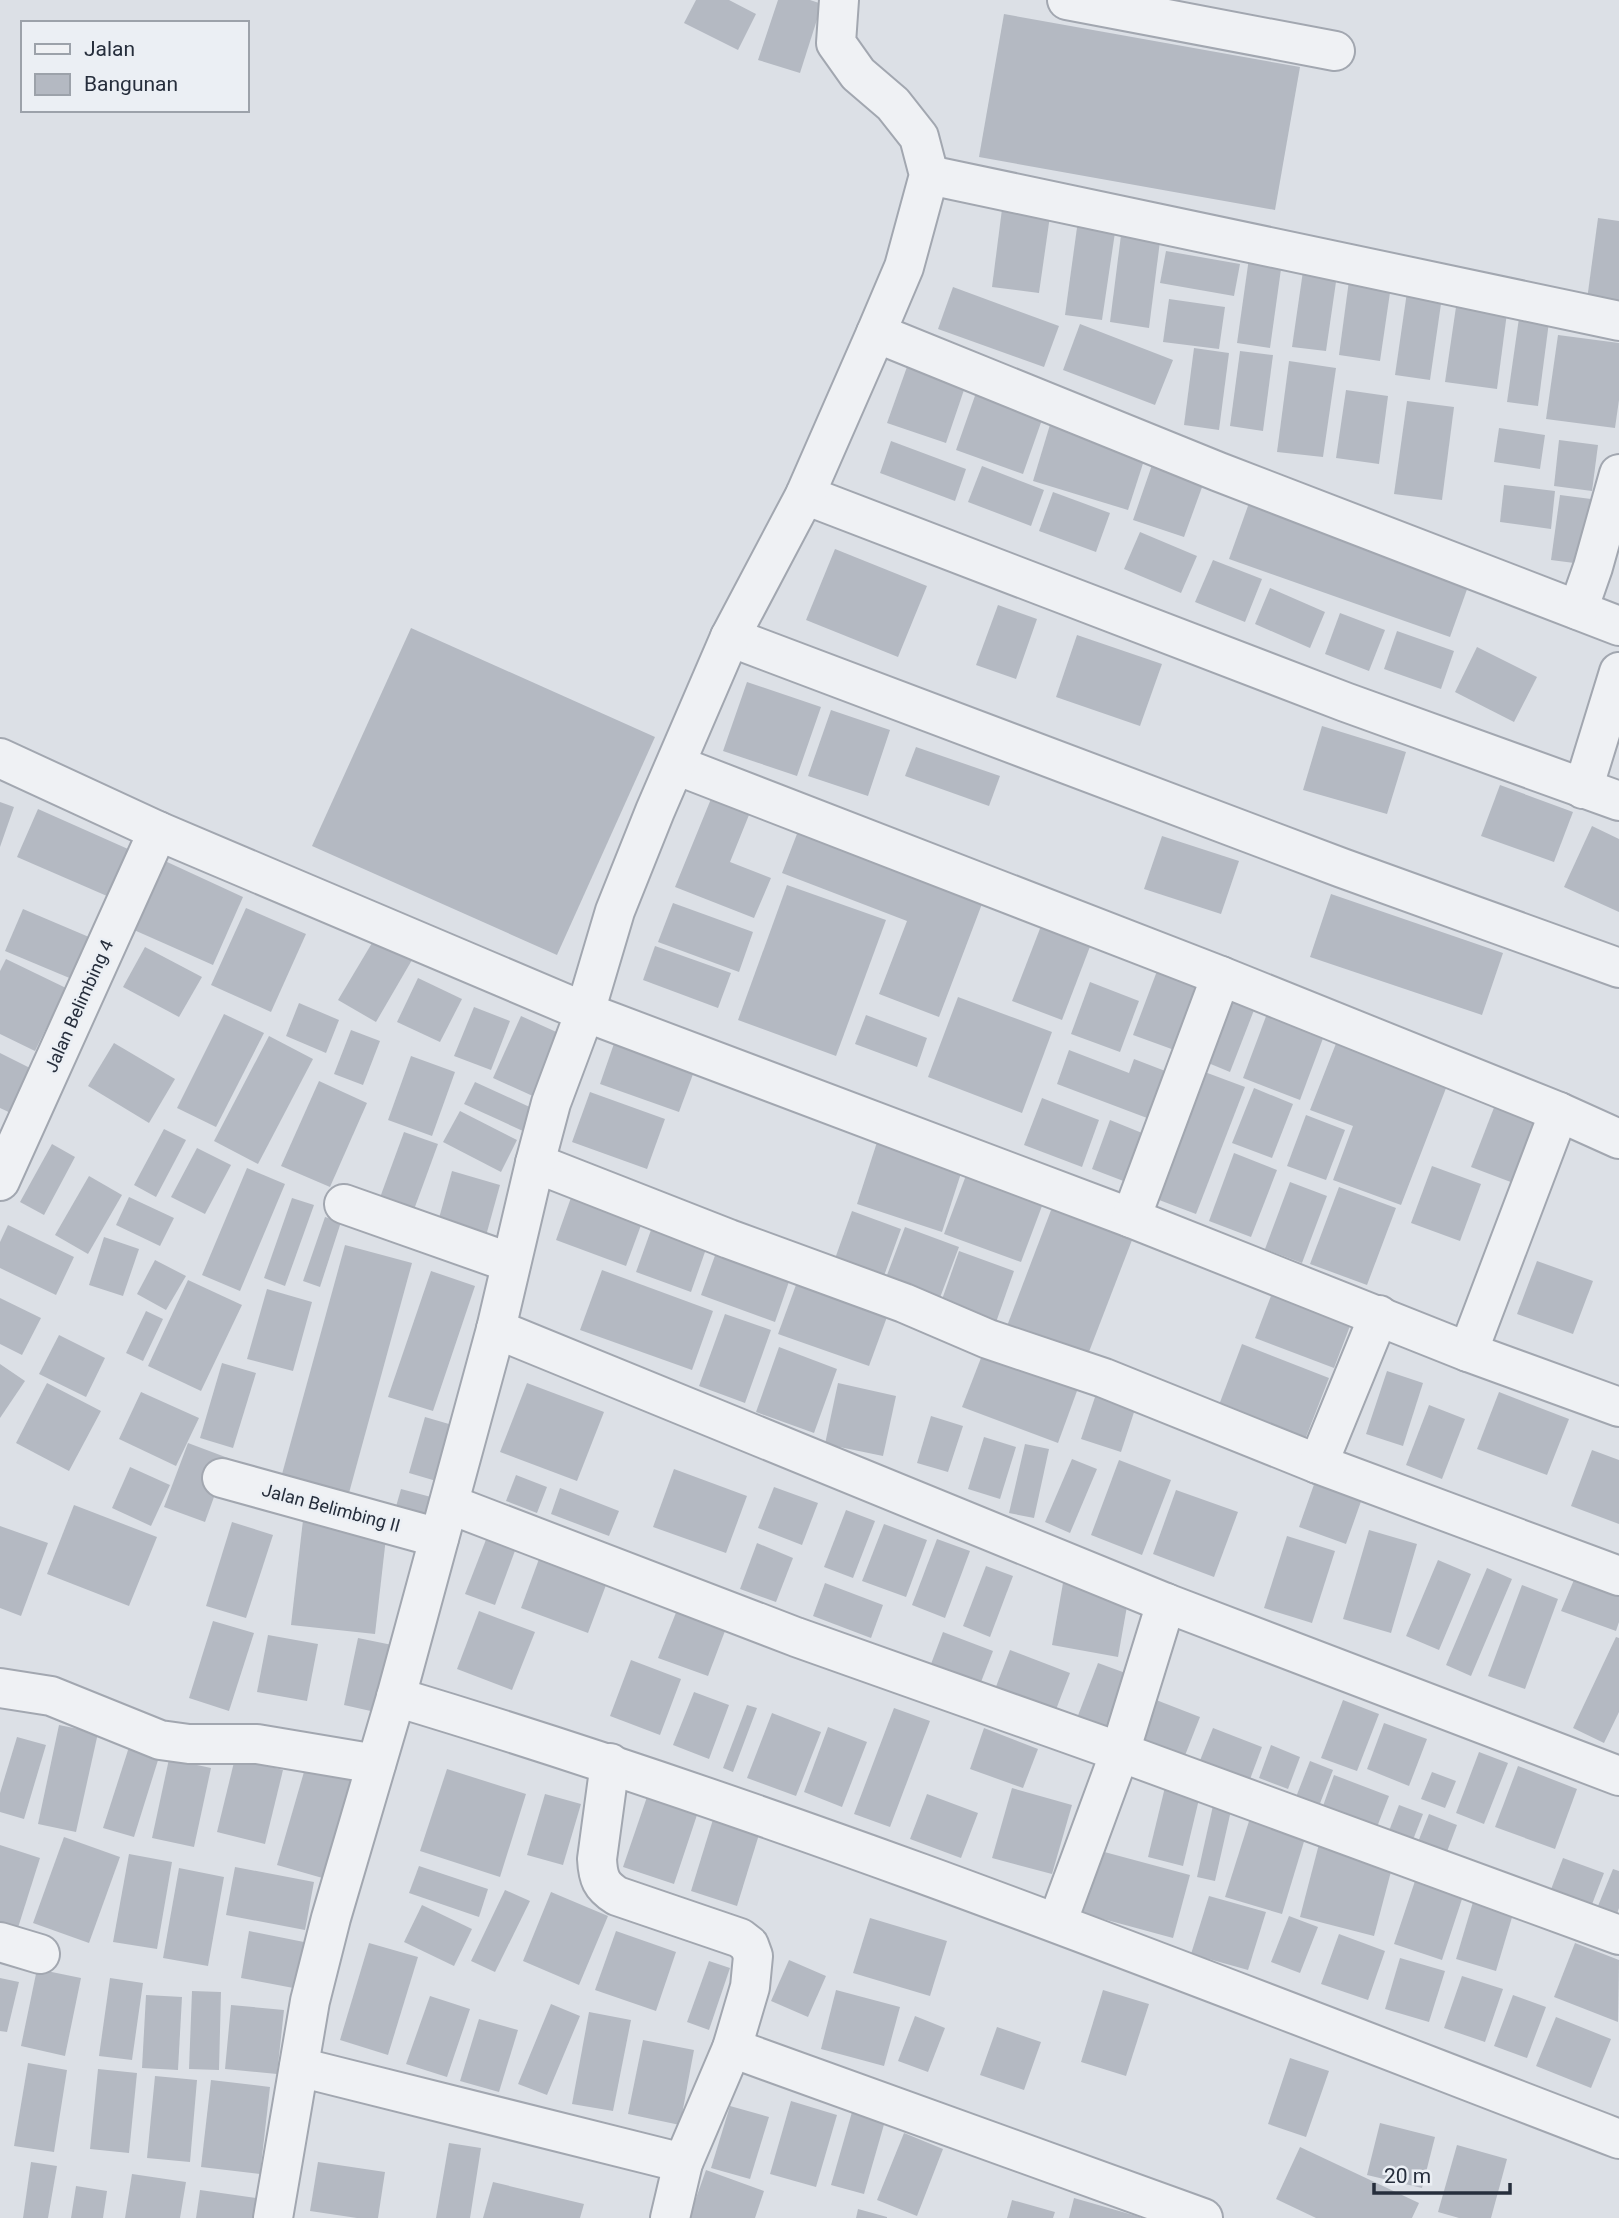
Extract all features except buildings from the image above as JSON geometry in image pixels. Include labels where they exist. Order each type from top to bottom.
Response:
[{"type":"street","points":[[273,2218],[310,2001],[331,1917],[396,1697],[496,1329],[551,1103],[585,1012],[615,911],[730,637],[805,495],[876,333],[904,267],[929,176],[919,137],[893,104],[858,74],[836,43],[839,0]]},
{"type":"street","points":[[1067,0],[1335,51]]},
{"type":"street","points":[[929,176],[1619,321]]},
{"type":"street","points":[[876,333],[1219,472],[1619,626]]},
{"type":"street","points":[[1578,610],[1593,568],[1619,474]]},
{"type":"street","points":[[805,495],[1332,697],[1619,801]]},
{"type":"street","points":[[730,637],[1342,868],[1619,968]]},
{"type":"street","points":[[1583,789],[1619,672]]},
{"type":"street","points":[[0,758],[158,831],[585,1012],[1131,1217],[1468,1352],[1619,1407]]},
{"type":"street","points":[[676,765],[1221,976],[1559,1112],[1619,1139]]},
{"type":"street","name":"Jalan Belimbing 4","points":[[0,1181],[158,831]]},
{"type":"street","points":[[1131,1217],[1221,976]]},
{"type":"street","points":[[1468,1352],[1559,1112]]},
{"type":"street","points":[[535,1163],[904,1303],[988,1339],[1104,1378],[1318,1464],[1619,1576]]},
{"type":"street","points":[[344,1204],[511,1263]]},
{"type":"street","points":[[1318,1464],[1379,1315]]},
{"type":"street","points":[[496,1329],[1166,1603],[1619,1776]]},
{"type":"street","name":"Jalan Belimbing II","points":[[222,1478],[444,1521],[796,1637],[1619,1935]]},
{"type":"street","points":[[1057,1923],[1119,1752],[1166,1603]]},
{"type":"street","points":[[0,1688],[51,1696],[160,1740],[189,1744],[257,1744],[376,1764]]},
{"type":"street","points":[[396,1697],[610,1763],[1057,1923],[1619,2139]]},
{"type":"street","points":[[610,1763],[597,1859],[597,1873],[603,1886],[617,1896],[740,1938],[749,1945],[753,1956],[750,1987],[732,2048],[683,2163],[670,2218]]},
{"type":"street","points":[[0,1942],[40,1954]]},
{"type":"street","points":[[732,2048],[1203,2218]]},
{"type":"street","points":[[299,2067],[683,2163]]}]
